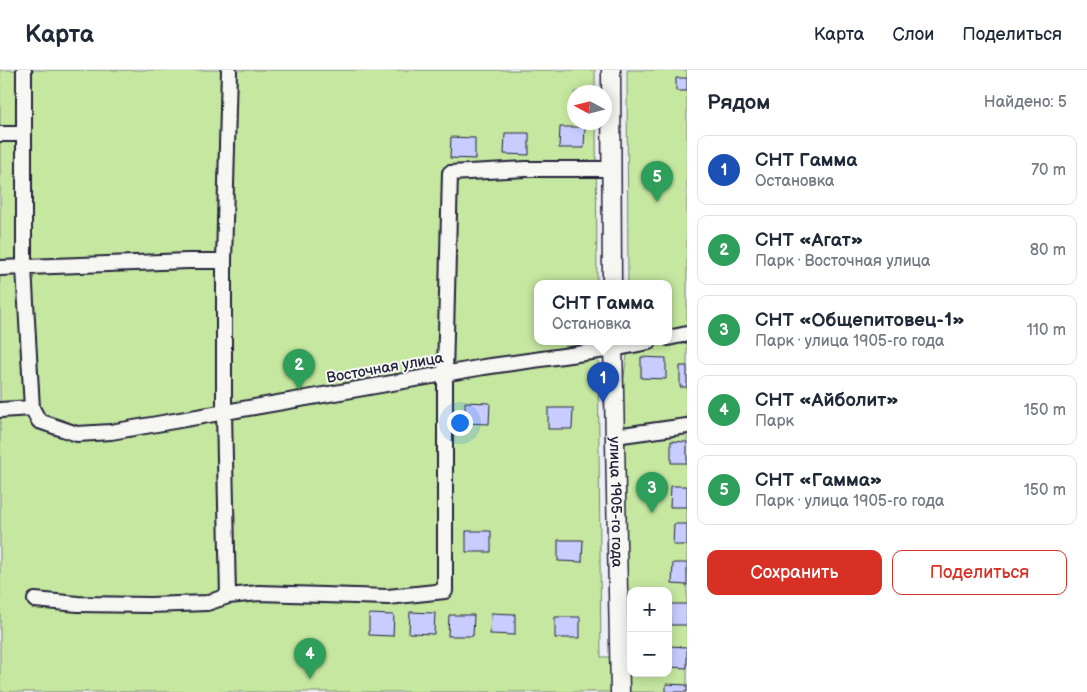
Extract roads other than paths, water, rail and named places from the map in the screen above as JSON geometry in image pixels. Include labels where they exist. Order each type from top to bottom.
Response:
[{"type":"street","points":[[0,410],[32,408],[24,268],[24,70]]},
{"type":"street","points":[[228,596],[224,413],[224,261],[229,70]]},
{"type":"street","points":[[610,70],[612,280]]},
{"type":"street","points":[[0,134],[24,134]]},
{"type":"street","points":[[35,600],[78,604],[150,605],[207,602],[228,596],[259,593],[388,597],[445,591],[445,374],[450,173],[526,169],[611,169]]},
{"type":"street","points":[[0,268],[188,260],[224,261]]},
{"type":"street","points":[[672,337],[687,334]]},
{"type":"street","name":"Восточная улица","points":[[32,408],[39,421],[77,434],[111,432],[613,345]]},
{"type":"street","name":"улица 1905-го года","points":[[613,345],[620,692]]},
{"type":"street","points":[[615,436],[687,426]]},
{"type":"place","name":"СНТ «Гамма»","points":[[657,202]]},
{"type":"place","name":"СНТ «Агат»","points":[[299,390]]},
{"type":"place","name":"СНТ Гамма","points":[[603,403]]},
{"type":"place","name":"СНТ «Общепитовец-1»","points":[[652,513]]},
{"type":"place","name":"СНТ «Айболит»","points":[[310,679]]}]
